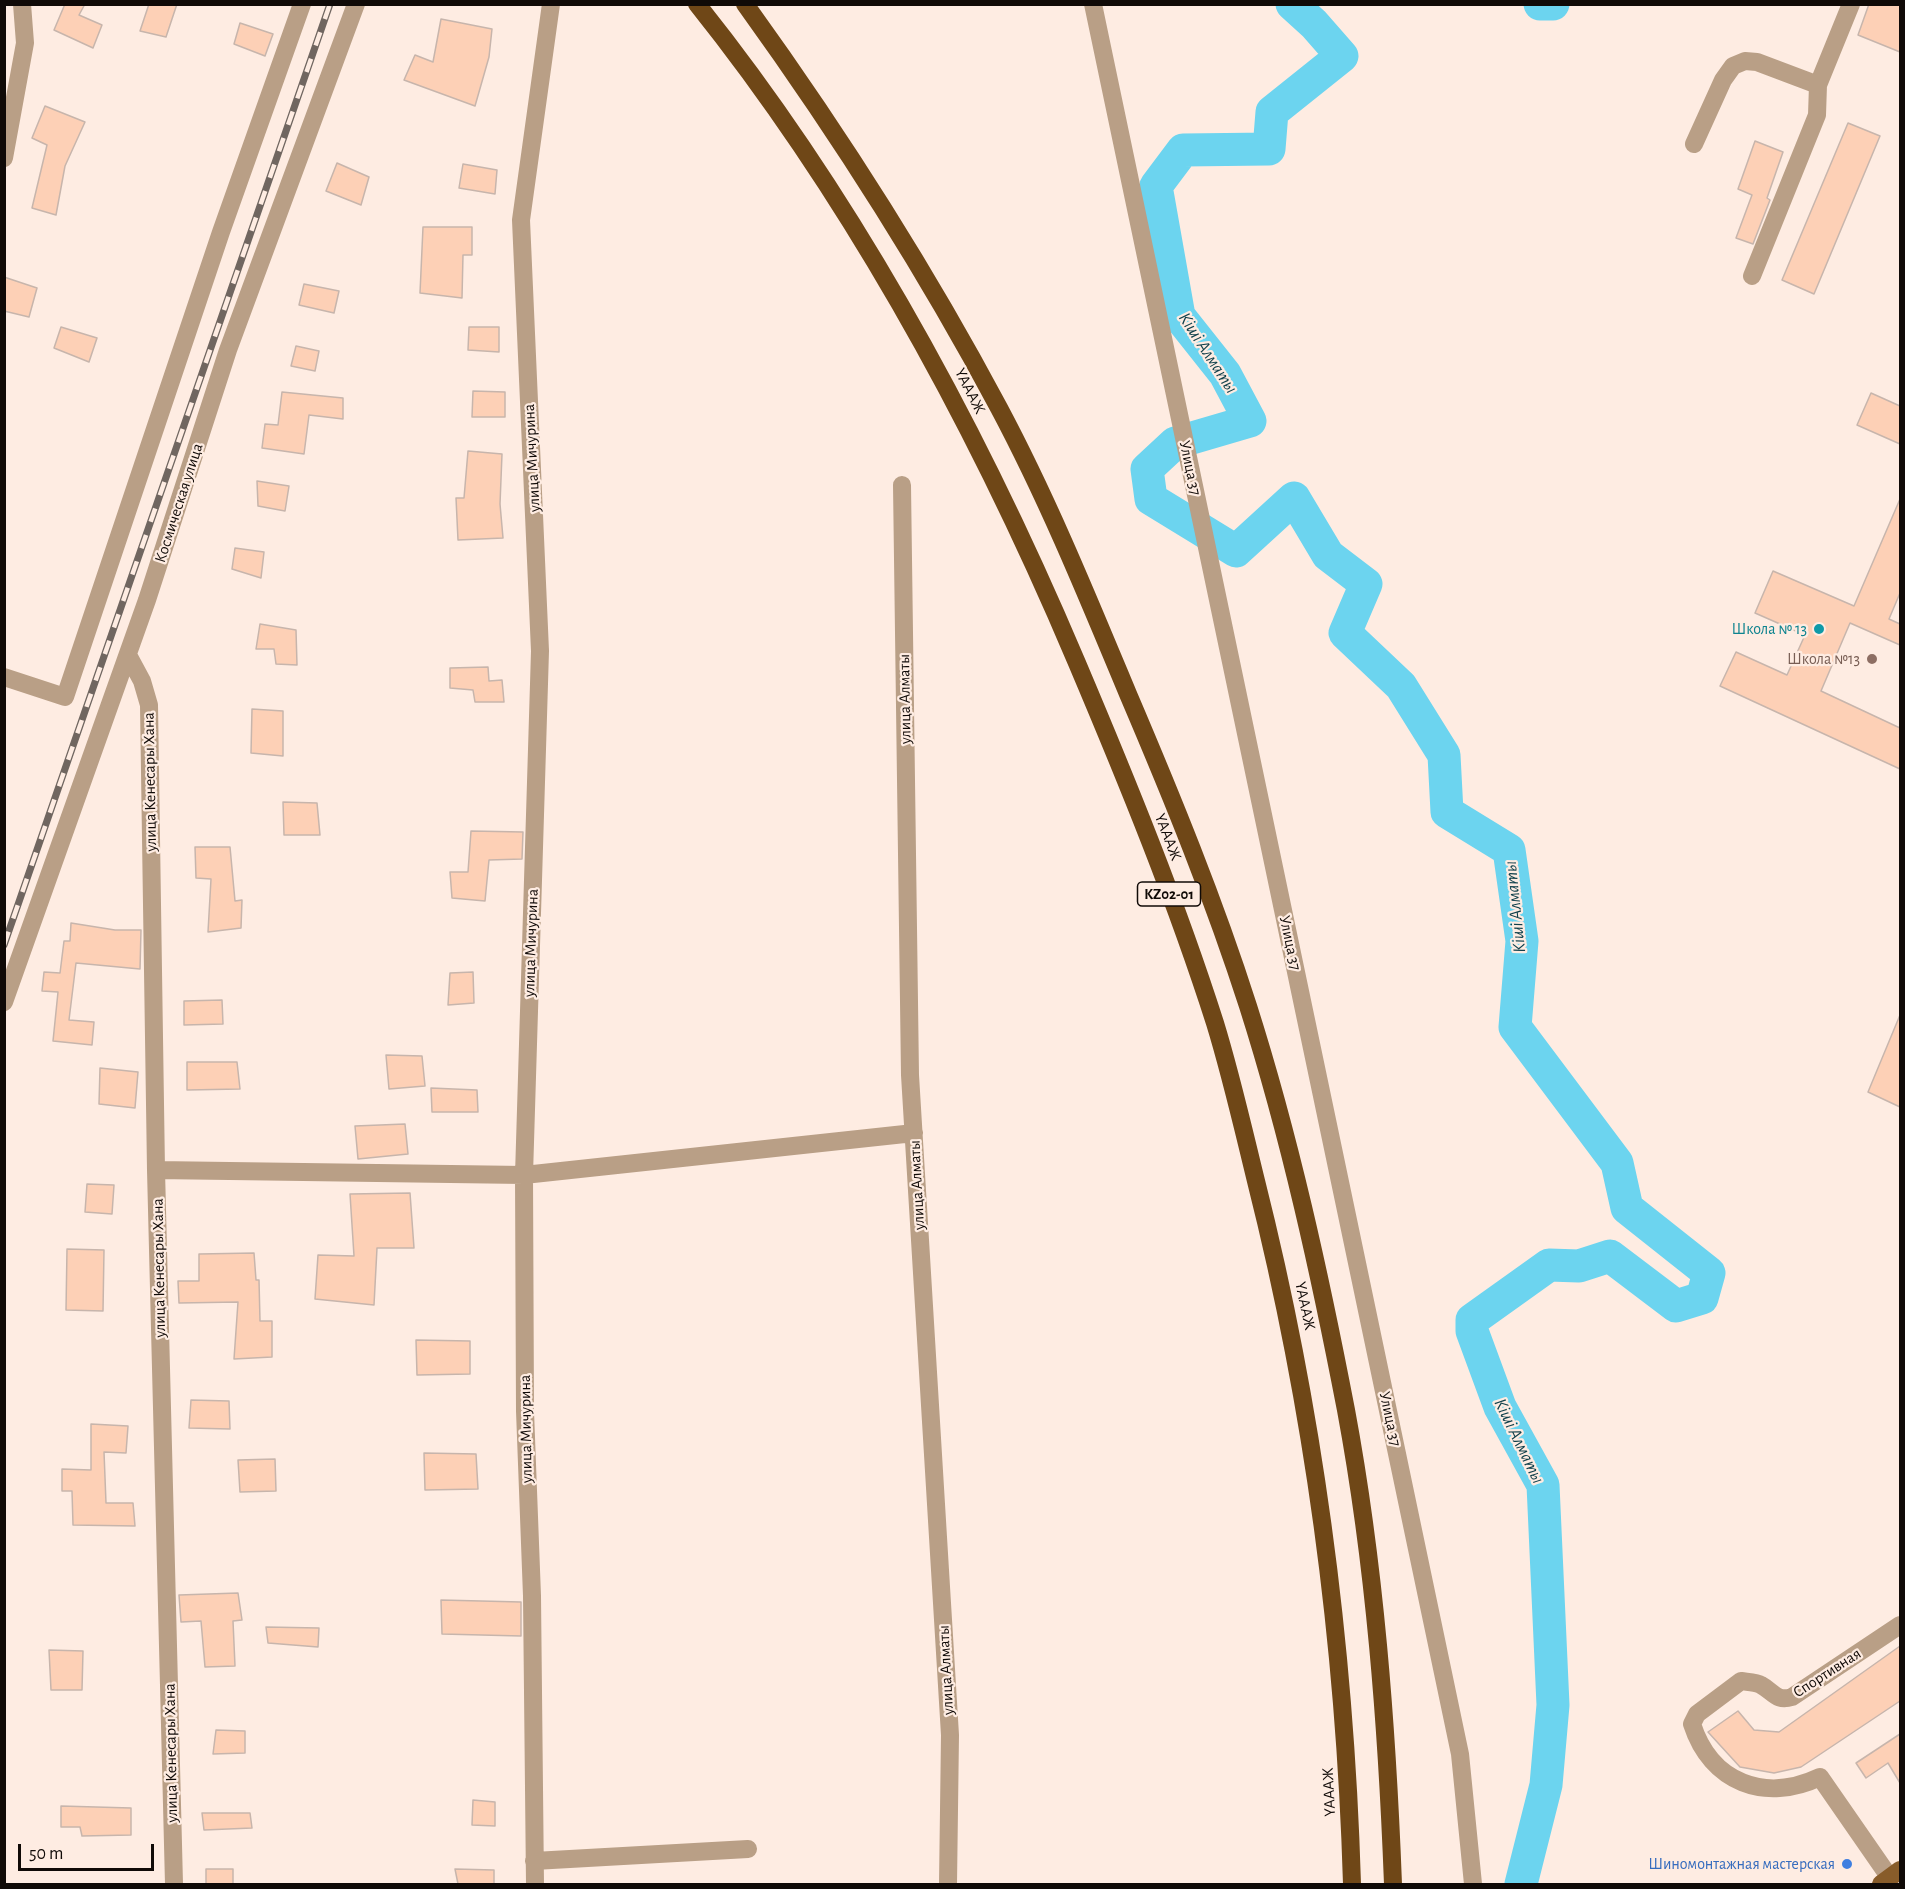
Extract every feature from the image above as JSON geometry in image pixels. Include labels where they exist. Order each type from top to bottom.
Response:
[{"type":"highway","name":"ҮАААЖ","points":[[697,4],[834,194],[937,369],[1041,578],[1106,731],[1199,978],[1230,1074],[1260,1194],[1302,1392],[1338,1652],[1352,1884]]},
{"type":"highway","name":"ҮАААЖ","points":[[745,4],[846,151],[927,280],[999,408],[1031,472],[1098,623],[1189,837],[1224,932],[1250,1012],[1284,1138],[1307,1229],[1346,1412],[1361,1509],[1381,1686],[1393,1884]]},
{"type":"street","points":[[4,158],[25,43],[22,4]]},
{"type":"street","points":[[4,677],[64,697],[221,232],[302,4]]},
{"type":"street","name":"Космическая улица","points":[[4,1002],[128,655],[228,350],[356,4]]},
{"type":"street","name":"улица Мичурина","points":[[535,1884],[532,1596],[525,1411],[524,1175],[540,651],[521,220],[551,4]]},
{"type":"street","name":"Улица 37","points":[[1093,4],[1460,1754],[1473,1884]]},
{"type":"street","points":[[1752,276],[1817,115],[1818,85],[1851,4]]},
{"type":"street","points":[[1694,144],[1723,81],[1733,66],[1745,61],[1757,62],[1818,85]]},
{"type":"street","name":"улица Алматы","points":[[902,485],[910,1075],[950,1735],[948,1884]]},
{"type":"street","name":"улица Кенесары Хана","points":[[128,655],[142,681],[149,705],[156,1170],[174,1884]]},
{"type":"street","points":[[156,1170],[524,1175],[914,1133]]},
{"type":"street","name":"Спортивная","points":[[1890,1877],[1820,1777],[1805,1784],[1769,1788],[1738,1782],[1721,1771],[1697,1738],[1692,1724],[1697,1714],[1741,1681],[1761,1685],[1771,1695],[1782,1700],[1792,1697],[1900,1625]]},
{"type":"street","points":[[534,1861],[748,1849]]},
{"type":"building","points":[[65,4],[85,4],[79,15],[102,25],[93,48],[54,30]]},
{"type":"building","points":[[149,4],[177,4],[166,37],[140,31]]},
{"type":"building","points":[[1869,4],[1900,4],[1900,52],[1858,35]]},
{"type":"building","points":[[441,19],[492,29],[489,57],[475,106],[404,80],[415,55],[433,62]]},
{"type":"building","points":[[240,23],[273,34],[265,56],[234,44]]},
{"type":"building","points":[[45,106],[85,122],[65,166],[56,215],[32,208],[47,145],[32,138]]},
{"type":"building","points":[[1848,123],[1880,136],[1814,294],[1782,280]]},
{"type":"building","points":[[1755,141],[1783,152],[1767,198],[1770,200],[1753,244],[1736,238],[1752,195],[1738,189]]},
{"type":"building","points":[[337,163],[369,177],[361,205],[326,191]]},
{"type":"building","points":[[463,164],[497,170],[495,194],[459,188]]},
{"type":"building","points":[[423,227],[472,227],[472,255],[463,255],[462,298],[420,293]]},
{"type":"building","points":[[4,277],[37,288],[29,317],[4,311]]},
{"type":"building","points":[[304,284],[339,291],[334,313],[299,305]]},
{"type":"building","points":[[61,327],[97,338],[89,362],[54,348]]},
{"type":"building","points":[[469,327],[499,327],[499,352],[468,350]]},
{"type":"building","points":[[296,346],[319,351],[315,371],[291,366]]},
{"type":"building","points":[[473,391],[505,392],[505,417],[472,417]]},
{"type":"building","points":[[282,392],[343,398],[343,419],[309,415],[304,454],[262,448],[265,424],[278,425]]},
{"type":"building","points":[[1871,393],[1900,406],[1900,444],[1857,425]]},
{"type":"building","points":[[468,451],[502,454],[500,504],[503,538],[458,540],[456,498],[464,498]]},
{"type":"building","points":[[257,481],[289,486],[285,511],[258,506]]},
{"type":"building","points":[[1900,499],[1900,593],[1889,619],[1900,624],[1900,645],[1850,623],[1821,691],[1900,728],[1900,769],[1720,686],[1736,652],[1787,675],[1805,635],[1755,613],[1773,571],[1854,606]]},
{"type":"building","points":[[235,548],[264,552],[261,578],[232,569]]},
{"type":"building","points":[[260,624],[296,630],[297,665],[276,664],[274,649],[256,649]]},
{"type":"building","points":[[488,667],[489,681],[502,680],[504,702],[475,702],[473,690],[450,688],[450,668]]},
{"type":"building","points":[[252,709],[283,711],[283,756],[251,753]]},
{"type":"building","points":[[283,802],[317,803],[320,835],[284,835]]},
{"type":"building","points":[[471,831],[523,832],[522,859],[489,860],[485,901],[452,898],[450,872],[468,872]]},
{"type":"building","points":[[195,847],[230,847],[235,901],[242,900],[241,928],[208,932],[211,879],[196,878]]},
{"type":"building","points":[[71,923],[115,930],[141,930],[140,969],[76,963],[69,1020],[94,1022],[92,1045],[53,1041],[58,992],[42,991],[44,972],[60,973],[64,941],[70,941]]},
{"type":"building","points":[[473,972],[474,1003],[448,1005],[450,973]]},
{"type":"building","points":[[222,1000],[223,1024],[184,1025],[184,1001]]},
{"type":"building","points":[[1900,1015],[1900,1107],[1868,1092]]},
{"type":"building","points":[[386,1055],[422,1056],[425,1086],[389,1089]]},
{"type":"building","points":[[187,1062],[237,1062],[240,1089],[187,1090]]},
{"type":"building","points":[[100,1068],[138,1072],[135,1108],[99,1104]]},
{"type":"building","points":[[431,1088],[477,1090],[478,1112],[432,1112]]},
{"type":"building","points":[[405,1124],[408,1154],[358,1159],[355,1126]]},
{"type":"building","points":[[87,1184],[114,1185],[112,1214],[85,1212]]},
{"type":"building","points":[[410,1193],[414,1248],[377,1248],[374,1305],[315,1299],[318,1255],[354,1256],[350,1194]]},
{"type":"building","points":[[67,1249],[104,1250],[103,1311],[66,1310]]},
{"type":"building","points":[[254,1253],[256,1280],[259,1280],[260,1321],[272,1321],[272,1357],[234,1359],[238,1302],[179,1303],[178,1281],[199,1281],[199,1254]]},
{"type":"building","points":[[416,1340],[470,1341],[470,1374],[417,1375]]},
{"type":"building","points":[[191,1400],[229,1401],[230,1429],[189,1428]]},
{"type":"building","points":[[91,1424],[128,1426],[126,1453],[104,1452],[106,1503],[133,1503],[135,1526],[73,1525],[72,1491],[62,1491],[62,1469],[91,1470]]},
{"type":"building","points":[[424,1453],[476,1454],[478,1489],[425,1490]]},
{"type":"building","points":[[275,1459],[276,1491],[240,1492],[238,1460]]},
{"type":"building","points":[[238,1593],[242,1620],[233,1621],[235,1666],[205,1667],[201,1621],[181,1622],[179,1595]]},
{"type":"building","points":[[441,1600],[521,1602],[521,1636],[442,1634]]},
{"type":"building","points":[[266,1627],[319,1628],[318,1647],[268,1643]]},
{"type":"building","points":[[1900,1646],[1900,1701],[1801,1767],[1774,1773],[1740,1767],[1708,1732],[1738,1711],[1754,1730],[1779,1732]]},
{"type":"building","points":[[49,1650],[83,1651],[82,1690],[51,1690]]},
{"type":"building","points":[[216,1730],[245,1731],[245,1753],[213,1754]]},
{"type":"building","points":[[1900,1734],[1900,1783],[1888,1763],[1866,1778],[1856,1763]]},
{"type":"building","points":[[473,1800],[495,1802],[495,1826],[472,1825]]},
{"type":"building","points":[[61,1806],[131,1808],[131,1835],[82,1836],[80,1827],[61,1827]]},
{"type":"building","points":[[202,1813],[250,1813],[252,1828],[204,1830]]},
{"type":"building","points":[[206,1869],[233,1869],[233,1884],[206,1884]]},
{"type":"building","points":[[455,1869],[494,1870],[494,1884],[458,1884]]},
{"type":"waterway","name":"Кіші Алматы","points":[[1292,4],[1314,24],[1342,56],[1272,112],[1269,149],[1183,150],[1156,186],[1179,316],[1225,374],[1250,421],[1175,443],[1147,469],[1151,499],[1236,551],[1294,498],[1328,555],[1366,584],[1345,633],[1401,686],[1444,755],[1447,812],[1509,850],[1522,941],[1515,1027],[1617,1163],[1627,1208],[1709,1273],[1702,1298],[1676,1306],[1610,1256],[1579,1266],[1549,1265],[1472,1320],[1472,1331],[1500,1407],[1543,1485],[1553,1705],[1546,1785],[1521,1884]]},
{"type":"waterway","name":"Кіші Алматы","points":[[1540,4],[1553,4]]},
{"type":"railway","points":[[4,945],[330,4]]},
{"type":"place","name":"Школа № 13","points":[[1819,629]]},
{"type":"place","name":"Школа №13","points":[[1872,659]]},
{"type":"place","name":"Шиномонтажная мастерская","points":[[1847,1864]]}]
